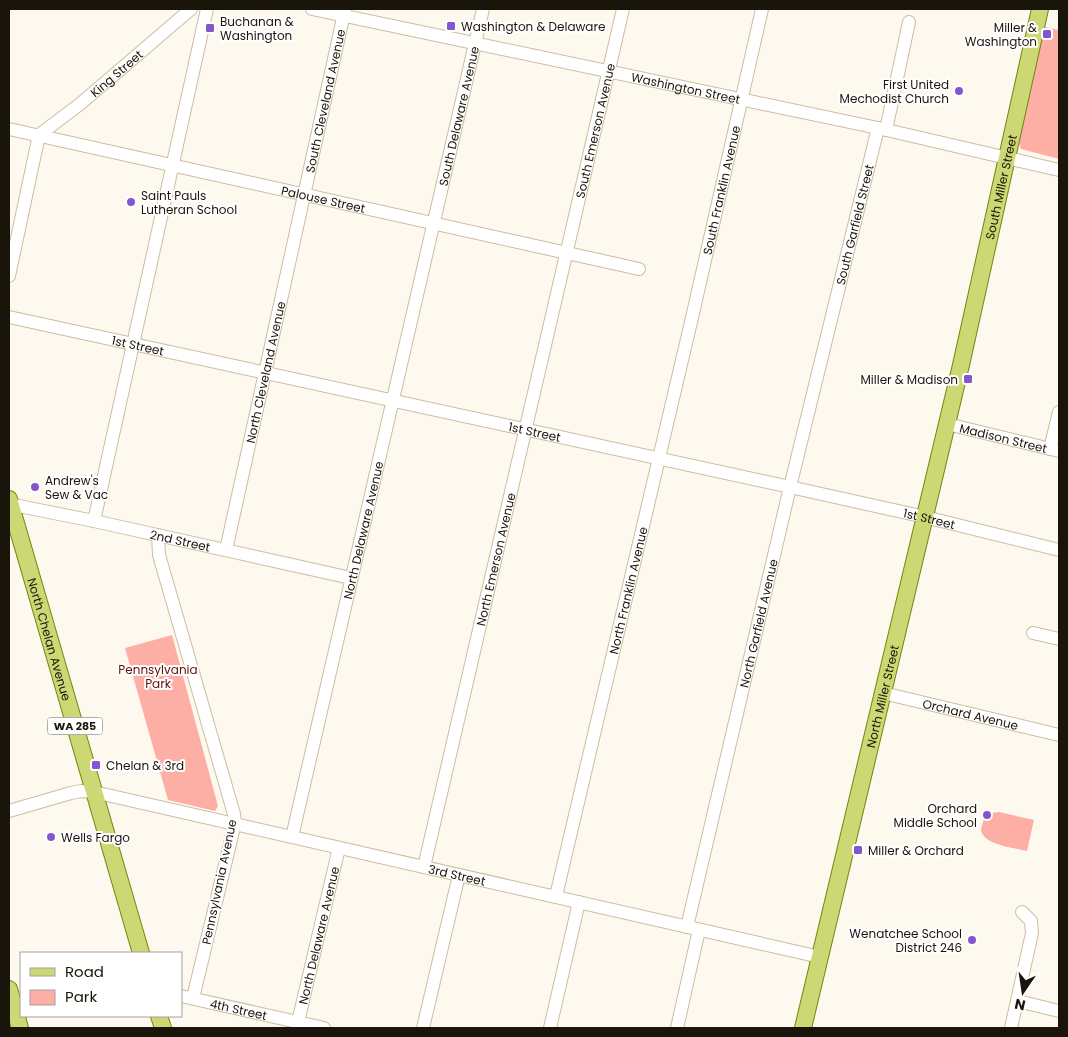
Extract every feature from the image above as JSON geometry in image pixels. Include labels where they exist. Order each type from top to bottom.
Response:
[{"type":"main road","name":"South Miller Street","points":[[961,365],[1040,9]]},
{"type":"main road","name":"North Miller Street","points":[[802,1028],[961,365]]},
{"type":"main road","name":"North Chelan Avenue","points":[[9,502],[142,952]]},
{"type":"main road","points":[[9,990],[20,1028]]},
{"type":"street","name":"King Street","points":[[39,135],[80,104],[191,9]]},
{"type":"street","points":[[94,521],[207,9]]},
{"type":"street","name":"Washington Street","points":[[312,9],[344,12],[475,43],[882,129],[1059,170]]},
{"type":"street","name":"South Delaware Avenue","points":[[434,223],[483,9]]},
{"type":"street","name":"South Emerson Avenue","points":[[566,252],[623,9]]},
{"type":"street","name":"South Franklin Avenue","points":[[700,284],[762,9]]},
{"type":"street","name":"South Cleveland Avenue","points":[[303,193],[344,12]]},
{"type":"street","name":"South Garfield Street","points":[[831,320],[909,22]]},
{"type":"street","name":"Palouse Street","points":[[9,129],[639,269]]},
{"type":"street","points":[[9,276],[39,135]]},
{"type":"street","name":"North Cleveland Avenue","points":[[226,550],[303,193]]},
{"type":"street","name":"North Delaware Avenue","points":[[292,837],[434,223]]},
{"type":"street","name":"North Emerson Avenue","points":[[424,867],[566,252]]},
{"type":"street","name":"North Franklin Avenue","points":[[556,896],[700,284]]},
{"type":"street","name":"1st Street","points":[[9,317],[790,487],[925,517],[1059,550]]},
{"type":"street","name":"North Garfield Avenue","points":[[677,1028],[693,928],[790,487],[831,320]]},
{"type":"street","points":[[1055,450],[1059,412]]},
{"type":"street","name":"Madison Street","points":[[947,424],[1055,450]]},
{"type":"street","name":"2nd Street","points":[[9,502],[351,578]]},
{"type":"street","name":"Pennsylvania Avenue","points":[[158,535],[159,556],[231,801],[234,824],[187,997]]},
{"type":"street","points":[[1033,633],[1059,639]]},
{"type":"street","name":"Orchard Avenue","points":[[883,693],[1059,735]]},
{"type":"street","name":"3rd Street","points":[[9,811],[71,793],[81,791],[94,792],[820,957]]},
{"type":"street","name":"North Delaware Avenue","points":[[298,1022],[339,848]]},
{"type":"street","points":[[423,1028],[459,875]]},
{"type":"street","points":[[550,1028],[579,902]]},
{"type":"street","points":[[1011,1028],[1032,933],[1031,920],[1022,912]]},
{"type":"street","name":"4th Street","points":[[187,997],[324,1028]]},
{"type":"street","points":[[1018,1001],[1059,1011]]},
{"type":"green space","points":[[1045,27],[1059,30],[1059,159],[1021,149],[1018,141]]},
{"type":"green space","name":"Pennsylvania Park","points":[[172,635],[218,806],[215,811],[168,800],[125,648]]},
{"type":"green space","points":[[999,812],[1034,820],[1027,851],[1000,845],[983,835],[981,830],[984,819],[992,813]]},
{"type":"place","name":"Washington & Delaware","points":[[451,26]]},
{"type":"place","name":"Buchanan & Washington","points":[[210,28]]},
{"type":"place","name":"Miller & Washington","points":[[1047,34]]},
{"type":"place","name":"First United Mechodist Church","points":[[959,91]]},
{"type":"place","name":"Saint Pauls Lutheran School","points":[[131,202]]},
{"type":"place","name":"Miller & Madison","points":[[968,379]]},
{"type":"place","name":"Andrew's Sew & Vac","points":[[35,487]]},
{"type":"place","name":"Chelan & 3rd","points":[[96,765]]},
{"type":"place","name":"Orchard Middle School","points":[[987,815]]},
{"type":"place","name":"Wells Fargo","points":[[51,837]]},
{"type":"place","name":"Miller & Orchard","points":[[858,850]]},
{"type":"place","name":"Wenatchee School District 246","points":[[972,940]]}]
